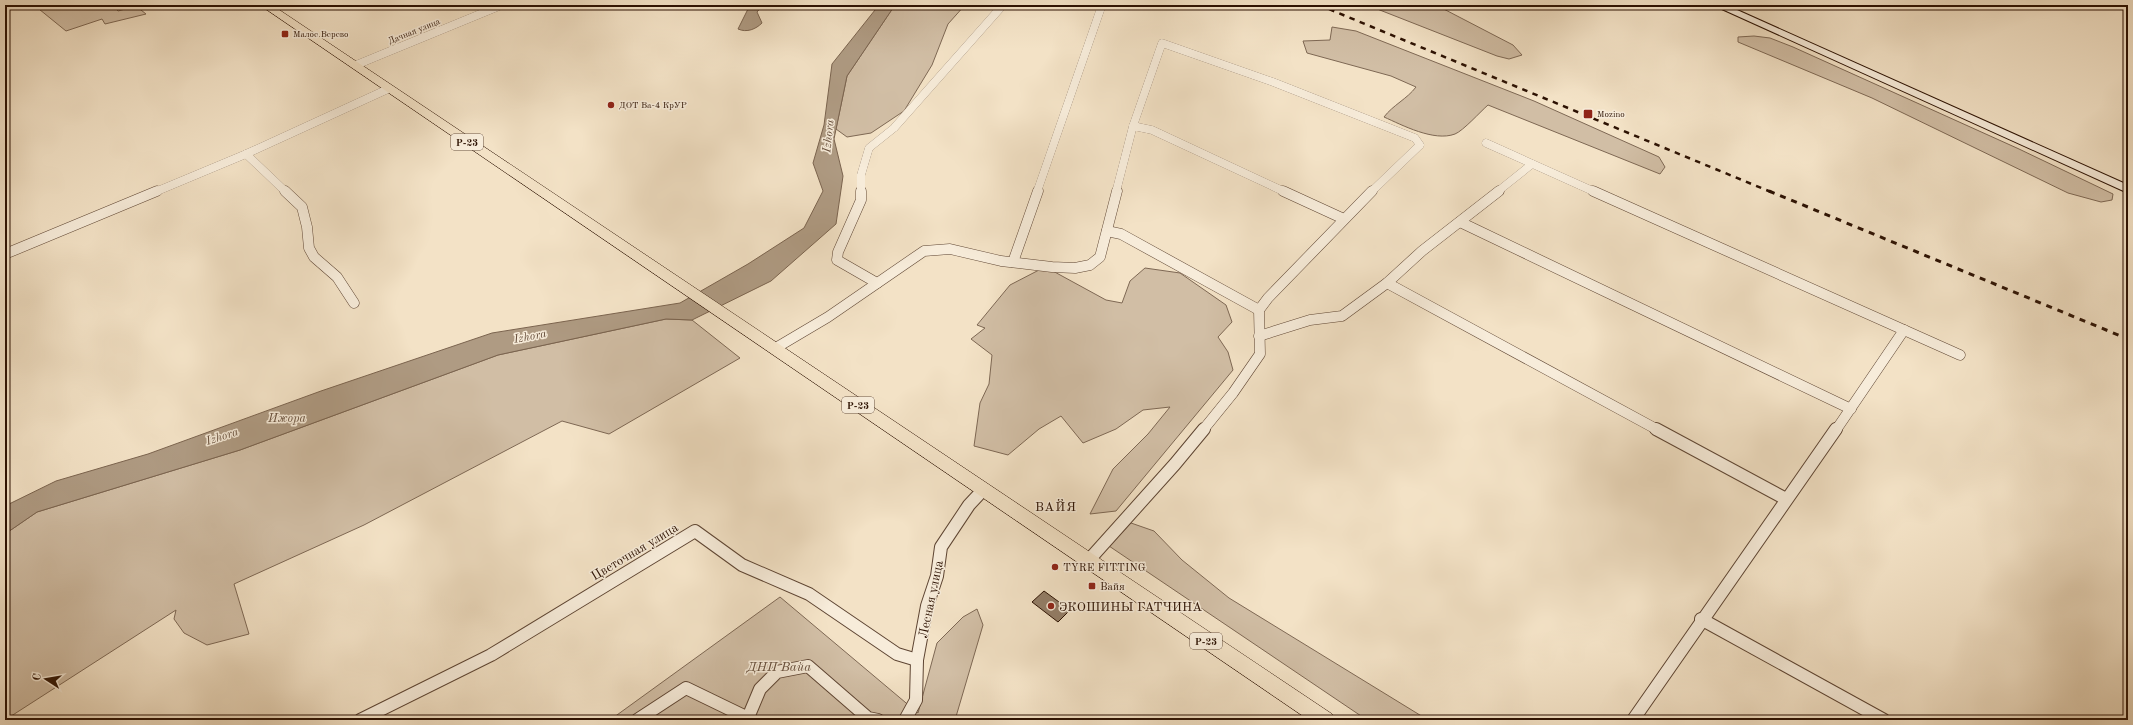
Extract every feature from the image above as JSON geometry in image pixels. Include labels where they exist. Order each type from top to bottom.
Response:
[{"type":"main road","name":"Р-23","points":[[265,5],[1325,720]]},
{"type":"street","name":"Дачная улица","points":[[356,65],[502,5]]},
{"type":"street","points":[[877,283],[843,266],[837,260],[838,252],[861,200],[861,175],[865,157],[870,148],[894,128],[1003,5]]},
{"type":"street","points":[[1013,262],[1102,5]]},
{"type":"street","points":[[1718,5],[2128,189]]},
{"type":"street","points":[[774,349],[828,317],[924,251],[936,248],[950,248],[994,260],[1080,268],[1094,264],[1100,257],[1133,126],[1162,43],[1273,82],[1415,138],[1420,145],[1344,219],[1268,298],[1259,310],[1260,354],[1233,393],[1175,464],[1088,561]]},
{"type":"street","points":[[5,254],[246,154],[388,89]]},
{"type":"street","points":[[1133,126],[1152,130],[1344,219]]},
{"type":"street","points":[[1486,144],[1960,354]]},
{"type":"street","points":[[246,154],[302,207],[307,226],[309,248],[314,257],[337,277],[354,303]]},
{"type":"street","points":[[1259,336],[1310,320],[1342,316],[1387,283],[1422,251],[1532,164]]},
{"type":"street","points":[[1460,222],[1851,409]]},
{"type":"street","points":[[1107,231],[1121,234],[1209,281],[1259,310]]},
{"type":"street","points":[[1387,283],[1786,499]]},
{"type":"street","points":[[1633,720],[1701,619],[1851,409],[1904,330]]},
{"type":"street","name":"Лесная улица","points":[[905,720],[916,700],[917,660],[928,606],[937,576],[941,547],[969,505],[983,490]]},
{"type":"street","name":"Цветочная улица","points":[[360,720],[491,655],[695,531],[742,565],[809,594],[897,654],[917,660]]},
{"type":"street","points":[[1701,619],[1884,720]]},
{"type":"street","points":[[637,720],[686,688],[748,719],[760,689],[777,672],[808,666],[868,718],[878,720]]},
{"type":"green space","points":[[34,5],[112,5],[118,11],[136,6],[146,14],[105,24],[102,19],[66,31]]},
{"type":"green space","points":[[895,5],[965,5],[948,24],[932,65],[904,111],[871,133],[847,137],[836,129],[847,76]]},
{"type":"green space","points":[[1367,5],[1436,5],[1513,45],[1522,55],[1509,59],[1497,56]]},
{"type":"green space","points":[[1332,27],[1356,31],[1534,101],[1659,157],[1665,167],[1660,174],[1488,105],[1455,134],[1438,136],[1418,132],[1384,117],[1416,87],[1391,76],[1307,53],[1303,41],[1330,40]]},
{"type":"green space","points":[[1754,36],[1770,38],[1793,47],[2019,149],[2113,194],[2112,200],[2101,202],[2068,193],[1872,98],[1738,42],[1738,37]]},
{"type":"green space","points":[[1145,268],[1180,273],[1226,305],[1232,322],[1218,337],[1228,352],[1233,370],[1116,511],[1090,514],[1113,469],[1148,434],[1170,407],[1143,410],[1116,429],[1083,443],[1061,416],[1039,429],[1008,455],[974,446],[980,403],[989,384],[992,355],[971,339],[985,328],[977,325],[1010,285],[1039,270],[1051,270],[1106,300],[1122,303],[1130,281]]},
{"type":"green space","points":[[666,319],[692,320],[740,358],[609,434],[562,421],[364,525],[234,584],[249,634],[207,645],[184,633],[174,619],[176,610],[5,720],[5,534],[37,512],[240,450],[498,355]]},
{"type":"green space","points":[[1131,523],[1154,531],[1182,560],[1229,598],[1428,720],[1367,720],[1109,546]]},
{"type":"green space","name":"ДНП Вайа","points":[[780,597],[918,713],[937,643],[963,617],[977,609],[983,625],[955,720],[610,720]]},
{"type":"water","points":[[752,5],[763,5],[757,12],[762,23],[751,30],[745,31],[738,29],[748,9]]},
{"type":"water","name":"Ижора","points":[[879,5],[895,5],[847,76],[834,139],[843,176],[836,224],[771,281],[692,320],[666,319],[498,355],[240,450],[37,512],[5,534],[5,506],[56,481],[148,454],[321,391],[492,333],[680,303],[748,264],[804,228],[823,191],[813,163],[824,125],[832,64]]},
{"type":"building","name":"ЭКОШИНЫ ГАТЧИНА","points":[[1044,591],[1070,610],[1058,622],[1032,602]]},
{"type":"railway","points":[[1319,5],[1771,192]]},
{"type":"railway","points":[[1769,191],[2128,339]]},
{"type":"place","name":"Малое Верево","points":[[285,34]]},
{"type":"place","name":"ДОТ Ва-4 КрУР","points":[[611,105]]},
{"type":"place","name":"Mozino","points":[[1588,114]]},
{"type":"place","name":"TYRE FITTING","points":[[1055,567]]},
{"type":"place","name":"Вайя","points":[[1092,586]]},
{"type":"place","name":"ЭКОШИНЫ ГАТЧИНА","points":[[1051,606]]},
{"type":"district","name":"ВАЙЯ","points":[[1056,506]]},
{"type":"water label","name":"Izhora","points":[[828,136]]},
{"type":"water label","name":"Izhora","points":[[530,336]]},
{"type":"water label","name":"Izhora","points":[[222,436]]}]
